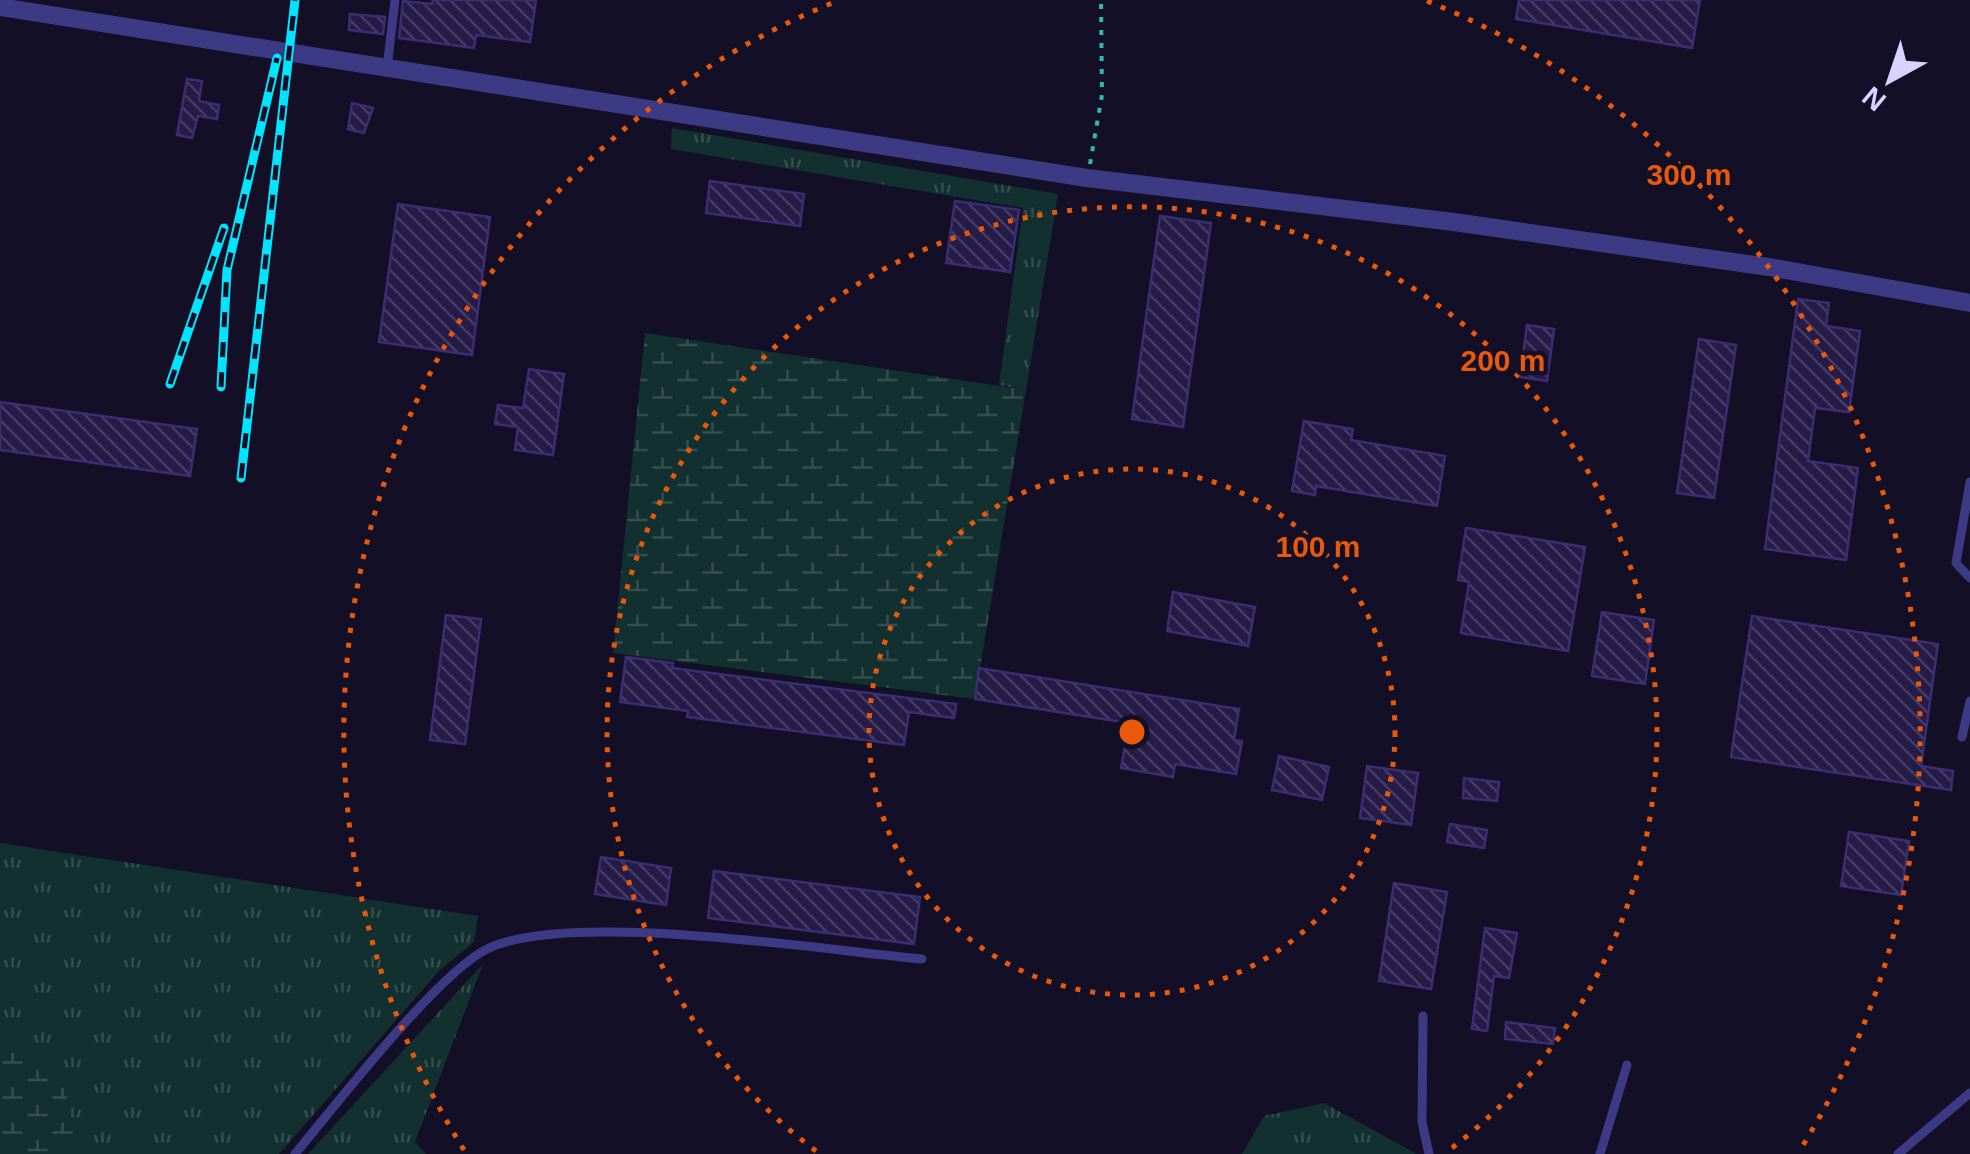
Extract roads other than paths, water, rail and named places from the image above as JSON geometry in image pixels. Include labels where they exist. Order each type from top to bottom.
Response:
[{"type":"street","points":[[0,7],[1087,178],[1454,222],[1769,267],[1970,303]]},
{"type":"lane","points":[[387,68],[395,0]]},
{"type":"lane","points":[[1970,482],[1956,563],[1970,578]]},
{"type":"lane","points":[[1962,737],[1970,701]]},
{"type":"lane","points":[[295,1154],[450,977],[487,949],[540,933],[670,936],[922,959]]},
{"type":"lane","points":[[1423,1016],[1422,1122],[1429,1154]]},
{"type":"lane","points":[[1600,1154],[1627,1066]]},
{"type":"lane","points":[[1898,1154],[1970,1094]]},
{"type":"railway","points":[[241,478],[295,0]]},
{"type":"railway","points":[[221,387],[227,270],[277,58]]},
{"type":"railway","points":[[170,384],[224,228]]}]
